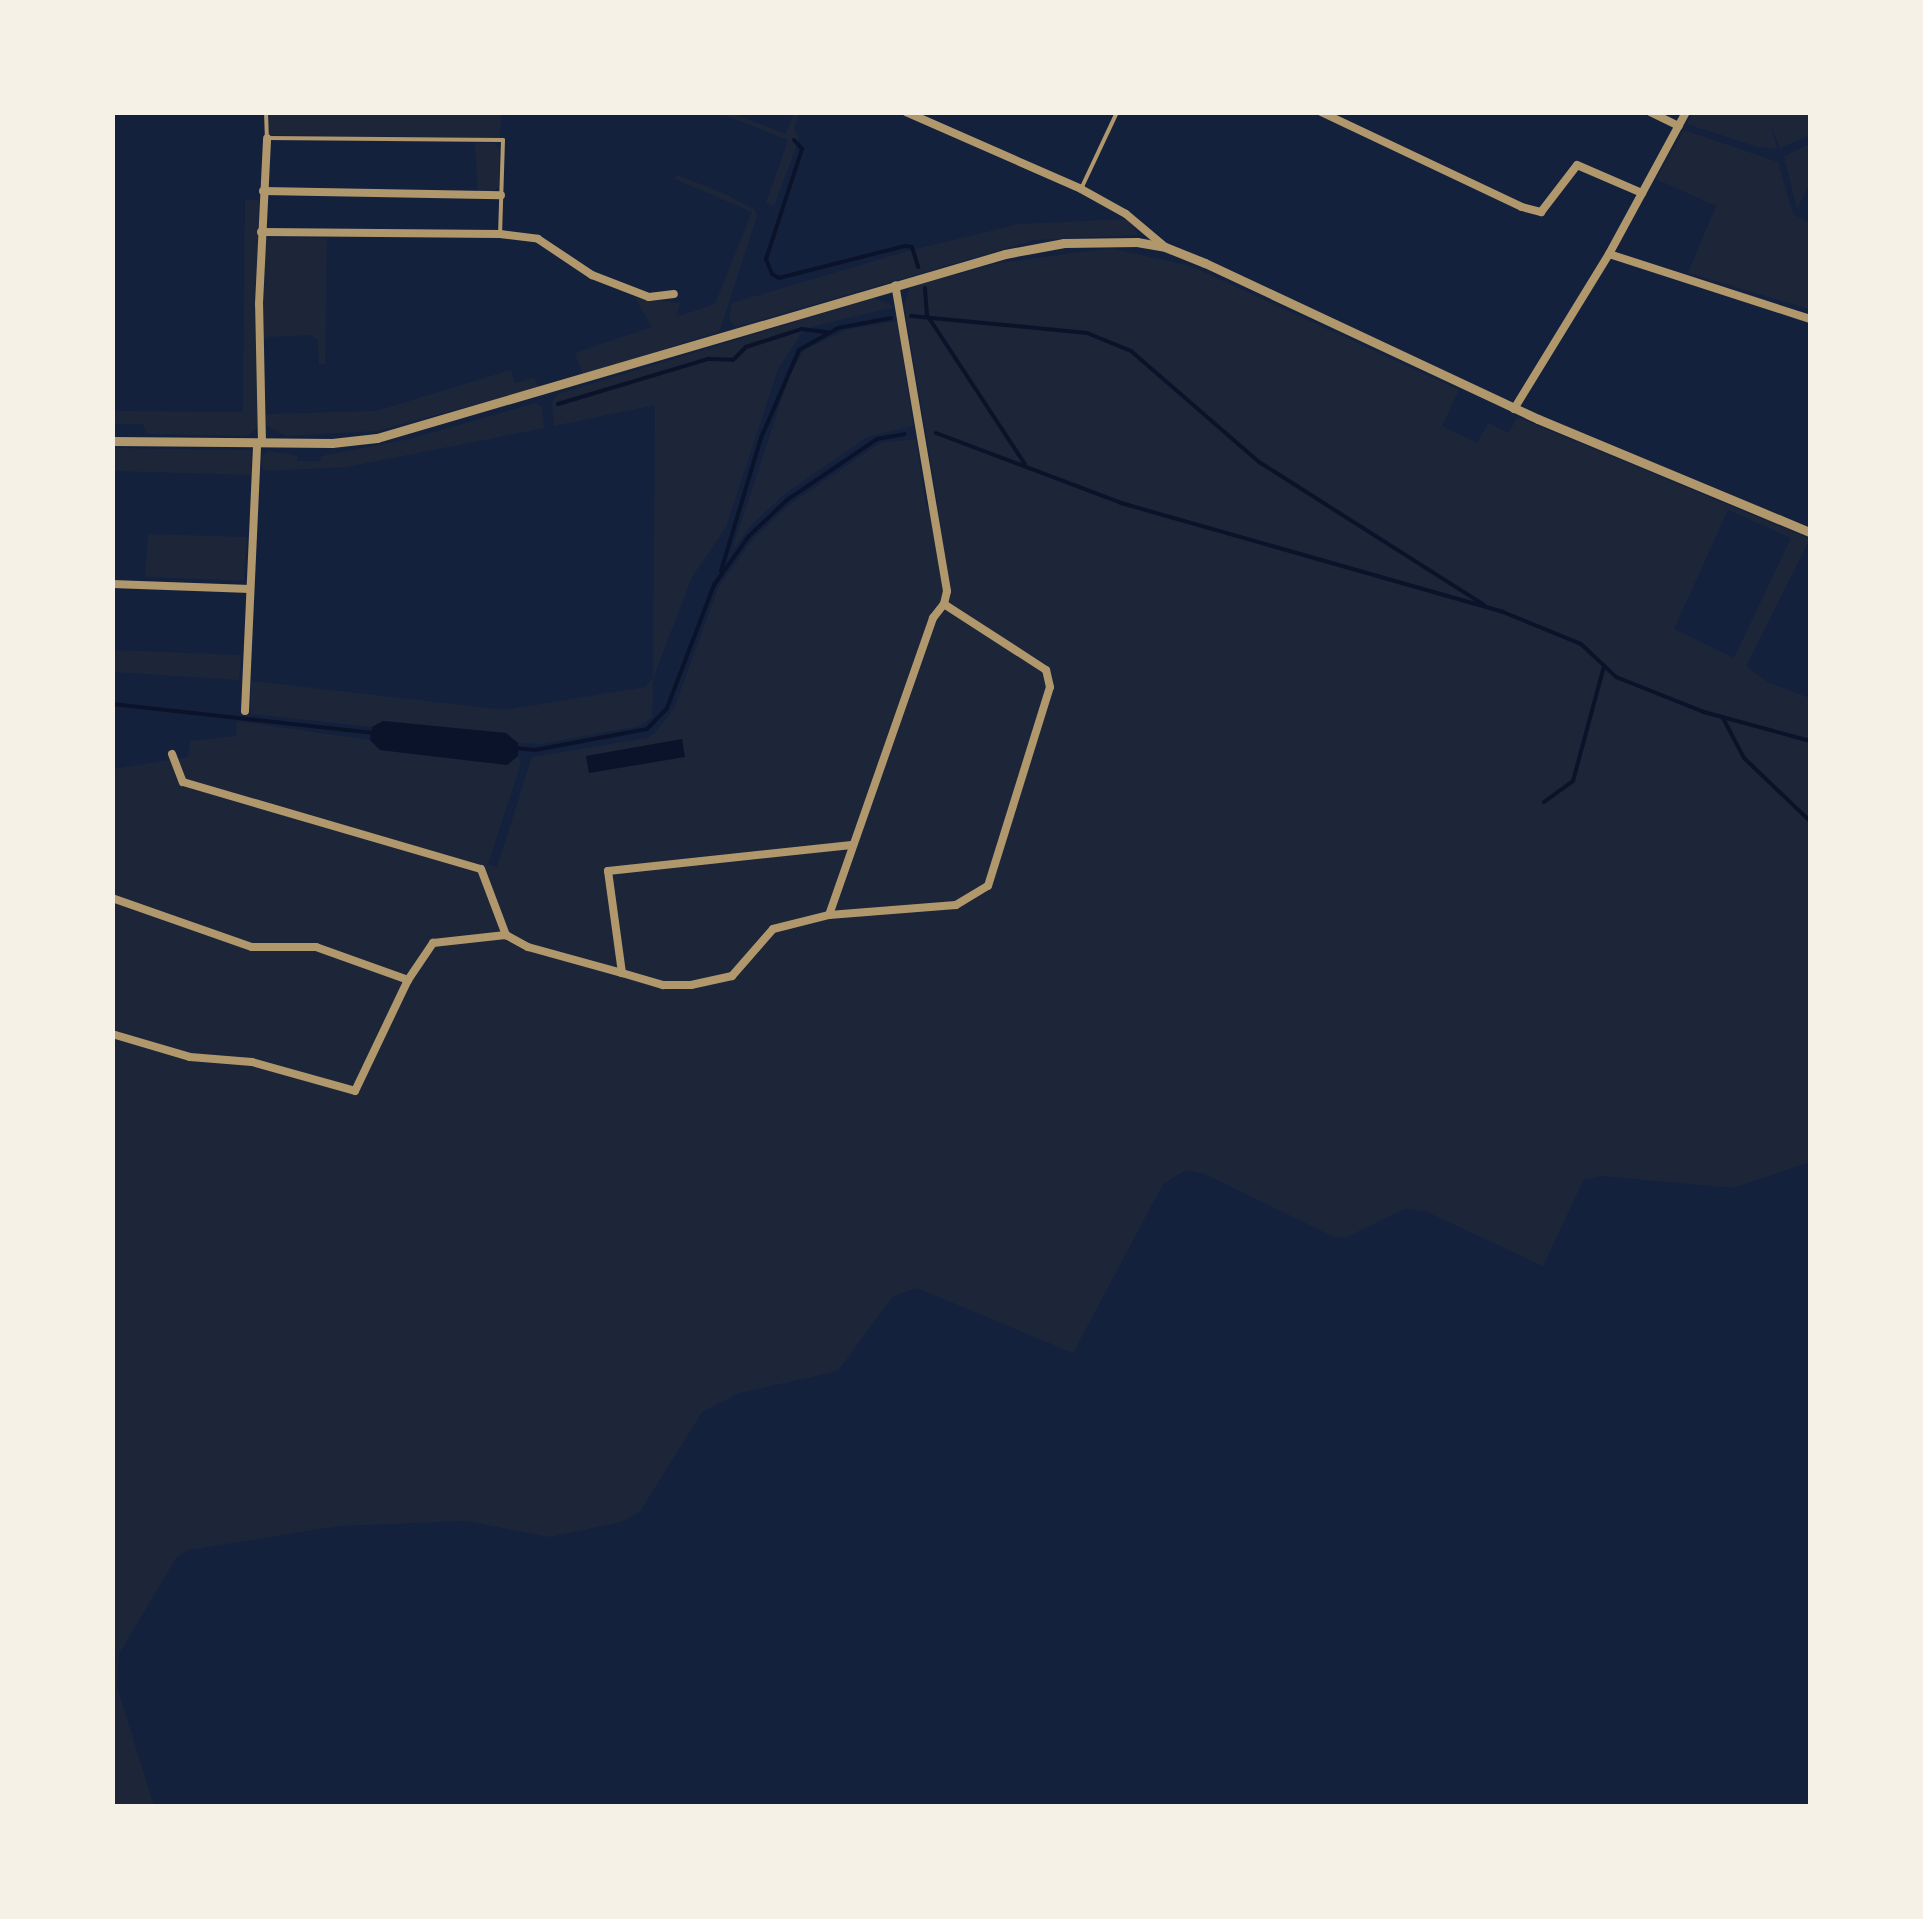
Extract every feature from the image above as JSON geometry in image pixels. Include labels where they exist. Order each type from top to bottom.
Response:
[{"type":"street","points":[[906,112],[1082,190],[1126,214],[1165,247]]},
{"type":"street","points":[[1320,112],[1522,208],[1541,212],[1577,165],[1642,193]]},
{"type":"street","points":[[1650,112],[1679,126]]},
{"type":"street","points":[[1514,409],[1609,254],[1686,112]]},
{"type":"street","points":[[244,711],[260,443],[266,138]]},
{"type":"street","points":[[263,191],[501,195]]},
{"type":"street","points":[[262,232],[500,234],[550,244],[592,275],[636,292],[662,298],[674,294]]},
{"type":"street","points":[[112,441],[332,443],[420,429],[1004,254],[1064,243],[1137,242],[1165,247],[1514,409],[1810,532]]},
{"type":"street","points":[[1609,254],[1810,319]]},
{"type":"street","points":[[830,915],[932,618],[944,604],[947,591],[895,285]]},
{"type":"street","points":[[112,584],[250,589]]},
{"type":"street","points":[[112,1034],[190,1058],[252,1062],[355,1091],[408,980],[434,943],[506,935],[528,947],[663,985],[691,985],[732,976],[773,929],[830,915],[956,905],[988,886],[1050,687],[1046,670],[944,604]]},
{"type":"street","points":[[172,754],[183,782],[481,869],[506,935]]},
{"type":"street","points":[[622,973],[608,871],[852,845]]},
{"type":"street","points":[[112,898],[252,947],[316,947],[408,980]]},
{"type":"lane","points":[[266,112],[266,138],[504,140],[500,234]]},
{"type":"lane","points":[[1082,190],[1116,112]]},
{"type":"shaded area","points":[[269,113],[501,113],[500,138],[269,135]]},
{"type":"shaded area","points":[[719,113],[731,113],[786,134],[794,113],[799,113],[794,129],[799,139],[774,206],[766,203],[788,140]]},
{"type":"shaded area","points":[[1693,113],[1810,113],[1810,135],[1780,148],[1771,125],[1777,149],[1758,147],[1687,124]]},
{"type":"shaded area","points":[[1684,130],[1778,162],[1793,214],[1810,224],[1809,309],[1688,273],[1716,206],[1656,179]]},
{"type":"shaded area","points":[[475,143],[495,143],[499,149],[499,187],[492,192],[478,192]]},
{"type":"shaded area","points":[[1810,144],[1810,183],[1797,209],[1784,156]]},
{"type":"shaded area","points":[[677,175],[725,194],[755,210],[757,216],[721,327],[718,332],[583,375],[575,353],[652,327],[635,298],[680,303],[676,317],[715,304],[752,212],[675,179]]},
{"type":"shaded area","points":[[245,200],[259,200],[257,428],[247,436],[147,434],[143,424],[113,424],[113,411],[243,412]]},
{"type":"shaded area","points":[[1128,219],[1138,235],[1035,240],[736,327],[729,320],[732,303],[908,251],[1019,224]]},
{"type":"shaded area","points":[[327,238],[325,364],[319,364],[318,340],[311,335],[268,337],[263,341],[265,240]]},
{"type":"shaded area","points":[[1110,248],[1191,266],[1459,390],[1442,426],[1477,443],[1488,423],[1509,433],[1517,417],[1810,539],[1746,666],[1769,683],[1810,698],[1810,1162],[1733,1188],[1602,1176],[1584,1179],[1543,1266],[1425,1211],[1404,1209],[1345,1238],[1334,1237],[1205,1174],[1186,1170],[1163,1184],[1073,1353],[917,1288],[893,1296],[838,1371],[739,1393],[702,1412],[641,1510],[625,1521],[550,1537],[466,1521],[339,1526],[188,1550],[176,1558],[119,1654],[117,1687],[154,1806],[113,1806],[113,769],[188,757],[190,741],[236,736],[237,721],[370,740],[380,750],[507,765],[518,756],[521,763],[488,864],[497,867],[532,757],[647,738],[656,732],[674,708],[719,586],[753,539],[789,505],[880,443],[916,439],[926,507],[938,505],[904,305],[910,287],[999,263]],"holes":[[[1728,510],[1791,538],[1734,658],[1674,629]]]},
{"type":"shaded area","points":[[874,298],[895,307],[814,326],[801,334],[778,369],[726,527],[692,577],[653,678],[655,405],[554,426],[552,402],[558,394]]},
{"type":"shaded area","points":[[898,321],[913,426],[867,437],[786,493],[749,527],[731,553],[790,374],[804,350],[848,329]]},
{"type":"shaded area","points":[[511,370],[515,383],[534,378],[539,387],[377,431],[287,436],[266,426],[266,414],[376,411]]},
{"type":"shaded area","points":[[535,403],[542,407],[544,428],[347,467],[263,471],[261,457],[268,451],[298,456],[297,461],[320,461],[321,456],[410,439]]},
{"type":"shaded area","points":[[113,448],[251,450],[251,475],[113,471]]},
{"type":"shaded area","points":[[148,534],[247,537],[244,581],[145,577]]},
{"type":"shaded area","points":[[112,650],[241,655],[239,680],[113,672]]},
{"type":"shaded area","points":[[653,678],[652,718],[639,726],[540,744],[518,743],[505,733],[383,721],[372,727],[251,714],[251,681],[505,710],[645,687]]},
{"type":"shaded area","points":[[383,721],[506,733],[518,743],[518,756],[507,765],[380,750],[370,740],[372,727]]},
{"type":"shaded area","points":[[682,739],[685,757],[589,773],[586,756]]},
{"type":"waterway","points":[[794,140],[802,149],[766,259],[772,274],[779,278],[905,246],[912,247],[918,267]]},
{"type":"waterway","points":[[925,288],[927,315],[1025,464]]},
{"type":"waterway","points":[[911,316],[1087,333],[1131,351],[1259,462],[1484,605]]},
{"type":"waterway","points":[[721,571],[761,438],[799,350],[838,328],[891,318]]},
{"type":"waterway","points":[[558,404],[708,359],[733,360],[746,347],[802,329],[828,332]]},
{"type":"waterway","points":[[936,433],[1121,503],[1503,612],[1581,644],[1616,677],[1704,712],[1810,741]]},
{"type":"waterway","points":[[515,748],[535,750],[647,729],[667,708],[714,585],[749,536],[787,500],[877,439],[905,434]]},
{"type":"waterway","points":[[1544,802],[1573,781],[1604,666]]},
{"type":"waterway","points":[[112,704],[376,733]]},
{"type":"waterway","points":[[1723,718],[1744,758],[1810,821]]}]
